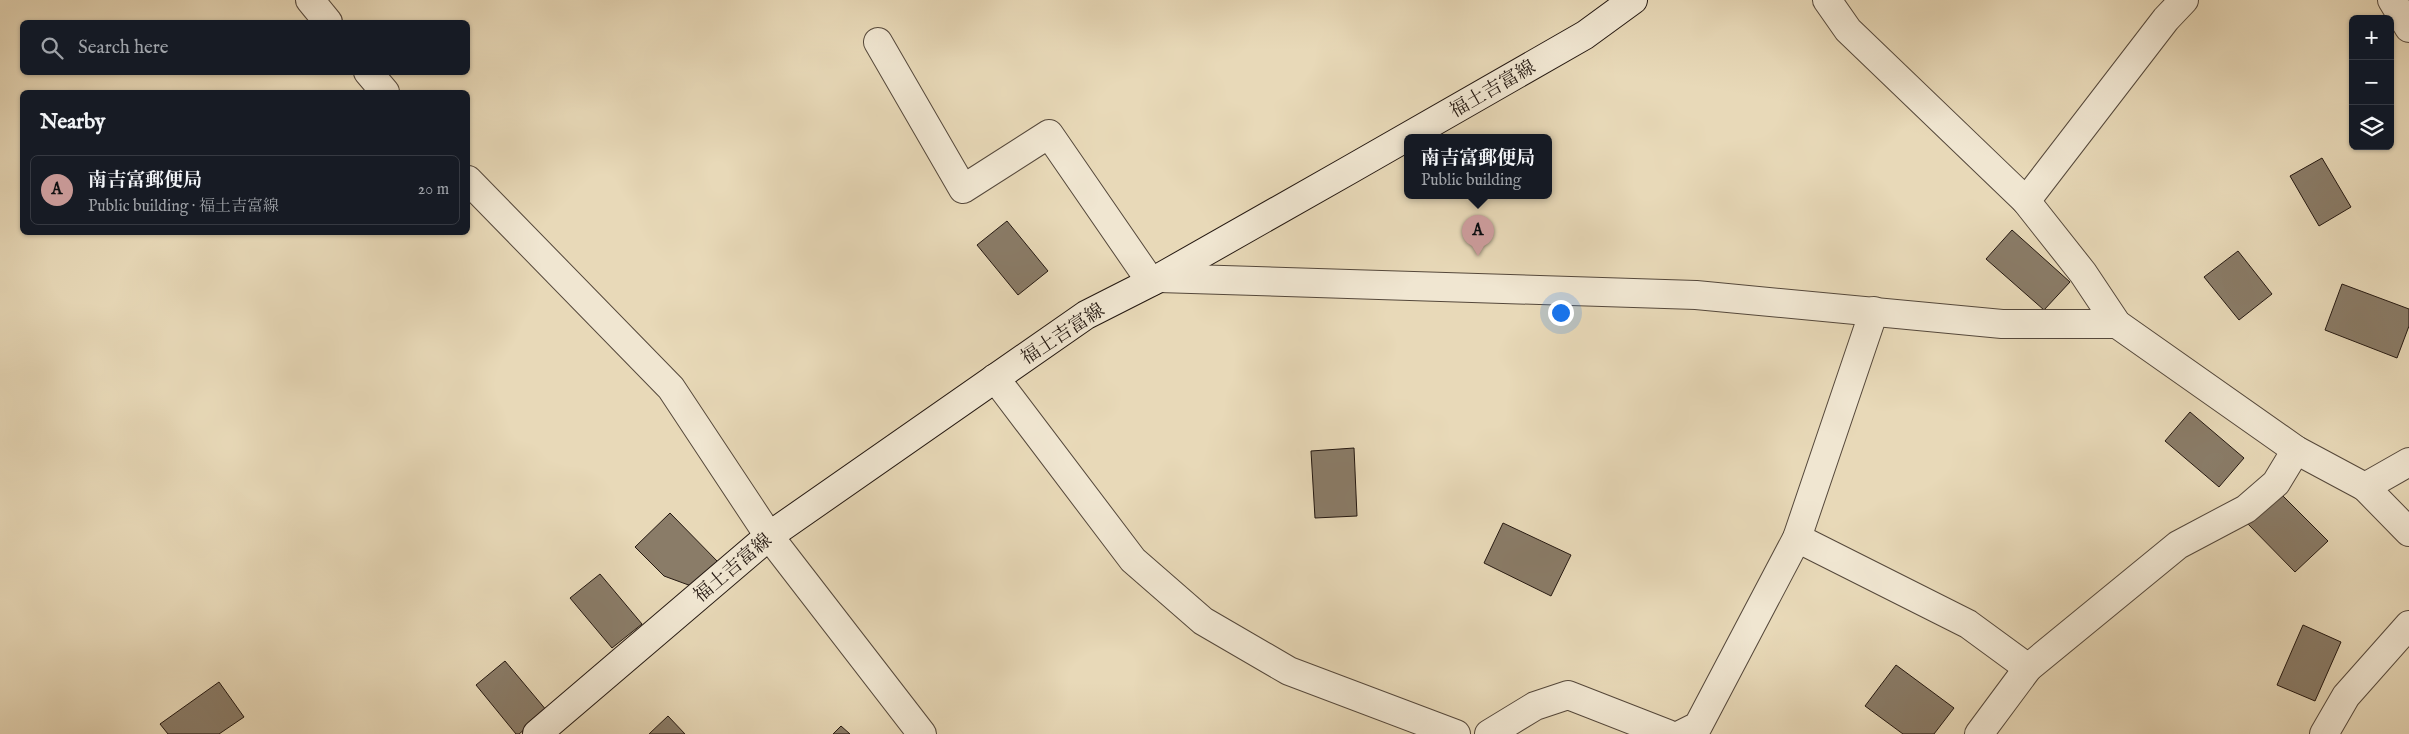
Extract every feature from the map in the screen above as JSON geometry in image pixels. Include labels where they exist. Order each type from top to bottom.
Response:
[{"type":"street","points":[[310,0],[326,20]]},
{"type":"street","name":"福土吉富線","points":[[1411,134],[1585,35],[1633,0]]},
{"type":"street","points":[[1827,0],[1848,30],[2026,202],[2083,274],[2117,324],[2296,450],[2365,487],[2409,532]]},
{"type":"street","points":[[2026,202],[2166,19],[2184,0]]},
{"type":"street","points":[[2392,0],[2409,28]]},
{"type":"street","points":[[878,42],[962,189],[1049,134],[1155,280],[1696,295],[2002,324],[2117,324]]},
{"type":"street","points":[[371,75],[383,90]]},
{"type":"street","name":"福土吉富線","points":[[537,734],[769,536],[1086,314],[1155,280],[1404,138]]},
{"type":"street","points":[[470,182],[671,388],[769,536],[922,734]]},
{"type":"street","points":[[1682,734],[1698,726],[1797,538],[1874,311]]},
{"type":"street","points":[[995,378],[1133,560],[1203,621],[1289,671],[1456,734]]},
{"type":"street","points":[[1979,734],[2028,668],[2178,545],[2246,509],[2276,483],[2296,450]]},
{"type":"street","points":[[2365,487],[2409,462]]},
{"type":"street","points":[[1797,538],[1968,624],[2028,668]]},
{"type":"street","points":[[2324,734],[2346,696],[2409,624]]},
{"type":"street","points":[[1488,734],[1535,706],[1568,695],[1668,734]]},
{"type":"building","points":[[2322,158],[2351,207],[2319,226],[2290,176]]},
{"type":"building","points":[[1007,221],[1048,271],[1018,295],[977,245]]},
{"type":"building","points":[[2012,230],[2070,282],[2044,310],[1986,259]]},
{"type":"building","points":[[2238,251],[2272,294],[2239,320],[2204,277]]},
{"type":"building","points":[[2342,284],[2409,309],[2409,326],[2397,358],[2325,330]]},
{"type":"building","points":[[2190,412],[2244,458],[2219,487],[2165,441]]},
{"type":"building","points":[[1354,448],[1357,516],[1315,518],[1311,451]]},
{"type":"building","points":[[2279,492],[2328,541],[2295,572],[2247,523]]},
{"type":"building","points":[[670,513],[719,563],[694,587],[664,576],[635,547]]},
{"type":"building","points":[[1503,523],[1571,555],[1551,596],[1484,563]]},
{"type":"building","points":[[600,574],[642,624],[612,648],[570,598]]},
{"type":"building","points":[[2303,625],[2341,642],[2315,701],[2277,685]]},
{"type":"building","points":[[505,661],[547,711],[519,734],[516,734],[476,685]]},
{"type":"building","points":[[1896,665],[1954,708],[1934,734],[1903,734],[1865,706]]},
{"type":"building","points":[[219,682],[244,717],[219,734],[168,734],[160,724]]},
{"type":"building","points":[[668,716],[685,734],[649,734]]},
{"type":"building","points":[[841,726],[850,734],[833,734]]},
{"type":"place","name":"南吉富郵便局","points":[[1478,256]]}]
